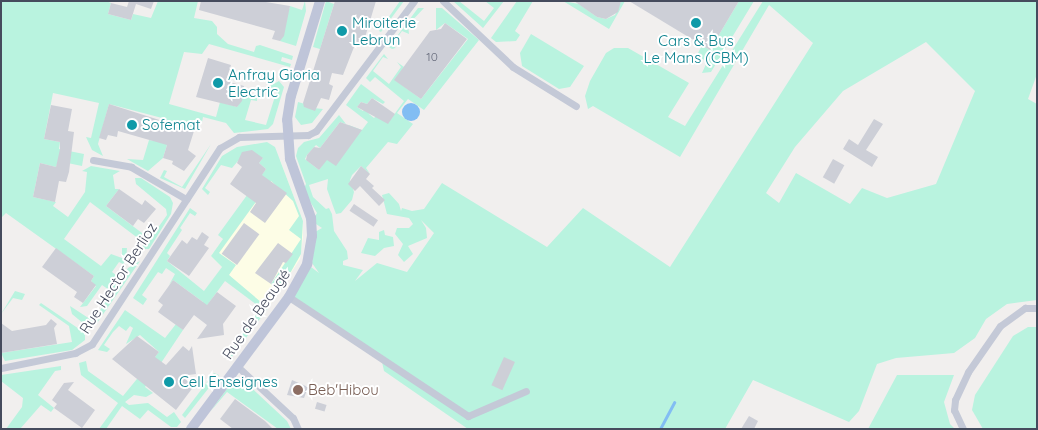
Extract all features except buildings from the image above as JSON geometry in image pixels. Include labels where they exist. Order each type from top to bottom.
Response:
[{"type":"street","name":"Rue de Beaugé","points":[[190,429],[289,297],[307,264],[312,236],[311,218],[290,159],[288,135],[291,96],[320,1]]},
{"type":"street","name":"Rue Hector Berlioz","points":[[1,368],[75,353],[92,344],[211,158],[230,142],[239,138],[308,135],[324,124],[414,1]]},
{"type":"street","points":[[443,1],[513,67],[576,106]]},
{"type":"street","points":[[93,160],[130,167],[186,199]]},
{"type":"street","points":[[289,297],[468,416],[526,391]]},
{"type":"street","points":[[963,429],[954,410],[955,400],[968,372],[1000,326],[1025,308],[1037,308]]},
{"type":"street","points":[[238,366],[293,418],[298,429]]},
{"type":"shaded area","points":[[280,160],[303,221],[303,237],[300,259],[268,308],[241,287],[211,256]]},
{"type":"green space","points":[[1,1],[106,1],[111,3],[108,14],[131,20],[133,14],[151,18],[158,1],[198,1],[194,18],[212,21],[217,27],[217,34],[228,44],[254,52],[256,46],[260,45],[293,56],[292,60],[282,57],[281,61],[291,64],[290,67],[209,44],[202,54],[184,52],[169,104],[216,117],[220,102],[237,107],[243,96],[252,94],[257,96],[257,101],[251,100],[245,120],[266,125],[277,90],[270,88],[270,86],[279,81],[284,87],[273,124],[268,129],[234,133],[226,123],[203,117],[202,122],[197,120],[194,131],[173,125],[163,158],[148,171],[127,159],[143,160],[149,140],[155,141],[162,118],[109,104],[98,144],[103,156],[92,150],[86,137],[91,138],[99,103],[53,93],[44,139],[60,142],[59,149],[84,154],[82,166],[58,161],[56,167],[40,163],[33,197],[56,202],[53,206],[68,217],[85,192],[87,172],[82,171],[91,166],[120,171],[113,175],[115,189],[119,189],[106,206],[150,239],[167,215],[166,209],[136,184],[135,178],[141,178],[170,197],[173,203],[171,214],[149,249],[143,249],[143,242],[90,202],[64,239],[101,266],[111,254],[122,258],[122,248],[127,248],[126,260],[123,264],[119,262],[112,272],[121,279],[128,268],[140,261],[97,323],[84,324],[72,314],[70,306],[93,321],[112,292],[102,285],[87,306],[80,307],[96,286],[91,281],[94,276],[6,213],[1,218]]},
{"type":"green space","points":[[305,1],[306,11],[296,46],[280,41],[290,6],[302,10]]},
{"type":"green space","points":[[326,1],[334,4],[320,49],[313,47]]},
{"type":"green space","points":[[400,1],[404,1],[381,32],[379,31]]},
{"type":"green space","points":[[453,1],[459,1],[484,21],[494,8],[485,1],[504,1],[483,28]]},
{"type":"green space","points":[[517,1],[533,1],[515,31],[520,35],[516,41],[496,42],[491,38]]},
{"type":"green space","points":[[563,1],[579,4],[597,17],[606,19],[615,15],[621,1],[625,1],[609,29]]},
{"type":"green space","points":[[739,1],[754,1],[711,72],[702,73],[707,62],[697,55],[702,45],[710,50]]},
{"type":"green space","points":[[763,1],[1037,1],[1037,74],[1028,99],[1037,104],[1037,300],[1007,304],[986,319],[975,338],[954,353],[896,358],[877,364],[859,411],[849,422],[753,380],[725,429],[468,429],[384,371],[381,357],[289,297],[307,264],[319,273],[312,263],[315,232],[322,228],[316,224],[314,218],[317,213],[303,190],[306,184],[296,156],[298,148],[304,142],[319,138],[339,115],[346,124],[340,122],[320,148],[316,145],[305,159],[319,170],[349,125],[362,130],[368,122],[346,105],[361,84],[385,102],[383,104],[372,98],[367,104],[361,102],[357,107],[363,111],[366,107],[369,114],[374,118],[377,115],[388,123],[404,101],[375,77],[370,82],[366,78],[384,54],[388,59],[383,57],[373,71],[389,84],[401,67],[397,62],[404,67],[395,80],[421,99],[468,39],[445,23],[436,30],[436,8],[442,8],[479,40],[424,110],[408,99],[397,113],[413,124],[397,144],[388,142],[366,168],[370,174],[361,166],[352,175],[350,180],[354,192],[352,200],[341,213],[336,214],[327,189],[328,179],[309,185],[313,197],[326,209],[329,208],[332,214],[334,231],[347,251],[348,259],[343,261],[343,265],[363,270],[355,281],[377,263],[407,272],[434,233],[421,220],[426,228],[427,238],[408,246],[413,254],[404,262],[398,255],[403,244],[395,234],[397,228],[409,228],[413,224],[409,218],[387,214],[382,195],[389,193],[399,204],[401,211],[402,208],[412,211],[424,209],[442,183],[547,247],[583,208],[670,267],[813,43],[769,5],[680,157],[593,106],[588,109],[585,96],[590,81],[606,53],[614,48],[628,48],[689,83],[668,117],[685,126]],"holes":[[[926,42],[975,91],[936,184],[887,198],[862,188],[850,204],[796,173],[779,203],[766,193],[795,147],[843,91]]]},
{"type":"green space","points":[[418,8],[424,8],[408,25],[409,34],[402,31],[392,45],[396,48],[392,49],[389,47]]},
{"type":"green space","points":[[531,34],[584,66],[570,87],[559,89],[522,66],[520,53]]},
{"type":"green space","points":[[298,102],[305,104],[304,107],[323,109],[312,123],[301,125],[295,117]]},
{"type":"green space","points":[[267,142],[275,147],[303,221],[301,254],[280,291],[271,284],[301,239],[289,230],[299,216],[293,201],[271,181],[219,253],[236,265],[229,275],[268,308],[231,358],[227,355],[261,308],[225,281],[200,315],[203,302],[173,280],[169,285],[175,274],[166,268],[162,274],[158,272],[142,295],[147,299],[143,305],[133,298],[190,208],[197,213],[195,216],[190,213],[180,228],[182,230],[167,253],[170,256],[167,261],[204,291],[222,267],[211,256],[223,239],[218,235],[266,169],[259,163],[263,158],[243,155],[232,168],[221,165],[205,188],[210,192],[208,195],[202,189],[222,156],[237,147]]},
{"type":"green space","points":[[211,144],[185,189],[160,178],[164,170],[167,171],[164,177],[182,187]]},
{"type":"green space","points":[[384,230],[385,235],[393,237],[394,246],[384,248],[375,256],[361,253],[368,238],[379,240],[379,232]]},
{"type":"green space","points":[[15,291],[25,294],[22,300],[13,298],[1,314]]},
{"type":"green space","points":[[41,303],[85,333],[85,340],[72,350],[5,361],[1,353],[72,342],[69,326],[39,305]]},
{"type":"green space","points":[[125,310],[165,338],[176,324],[183,330],[145,387],[153,393],[146,397],[134,395],[125,402],[129,405],[148,403],[167,417],[174,412],[181,422],[177,427],[171,427],[148,410],[140,419],[122,406],[106,429],[99,429],[118,403],[81,375],[79,363],[86,361],[88,371],[123,396],[159,352],[140,335],[126,344],[133,328],[130,326],[126,331],[119,326],[113,332],[104,345],[110,349],[107,352],[98,350]]},
{"type":"green space","points":[[1028,327],[1037,327],[1037,429],[983,429],[972,410],[975,395],[1013,336]]},
{"type":"green space","points":[[61,366],[61,370],[55,371],[38,395],[54,408],[51,412],[41,405],[20,429],[6,429],[22,407],[23,398],[1,381],[1,375]]},
{"type":"green space","points":[[214,373],[219,375],[185,418],[182,415]]},
{"type":"green space","points":[[897,375],[954,375],[944,402],[950,424],[955,429],[868,429]]},
{"type":"green space","points":[[242,379],[287,421],[291,429],[278,429],[227,392],[210,412],[232,382]]},
{"type":"water","points":[[411,103],[417,106],[420,112],[417,118],[411,121],[405,118],[402,112],[405,106]]},
{"type":"waterway","points":[[660,429],[674,403]]},
{"type":"place","name":"Cars & Bus Le Mans (CBM)","points":[[696,23]]},
{"type":"place","name":"Miroiterie Lebrun","points":[[342,31]]},
{"type":"place","name":"Anfray Gioria Electric","points":[[218,83]]},
{"type":"place","name":"Sofemat","points":[[132,125]]},
{"type":"place","name":"Cell Enseignes","points":[[169,382]]},
{"type":"place","name":"Beb'Hibou","points":[[298,390]]}]
